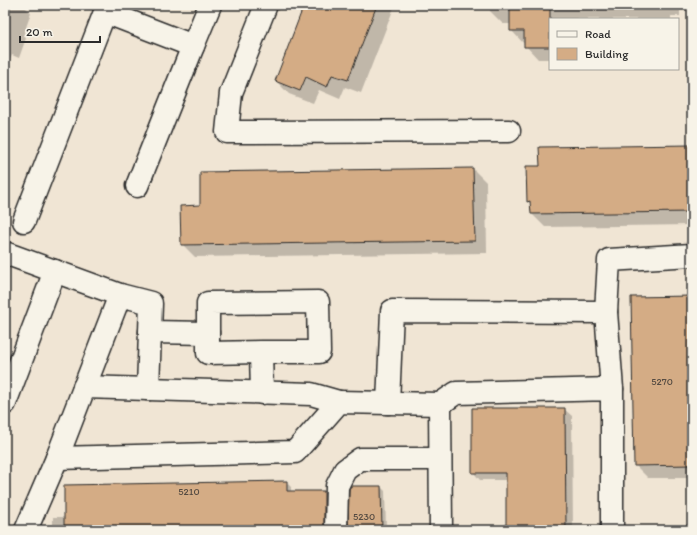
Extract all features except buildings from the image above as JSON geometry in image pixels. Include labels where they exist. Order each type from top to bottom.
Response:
[{"type":"lane","points":[[137,186],[210,5]]},
{"type":"lane","points":[[266,5],[231,93],[227,132],[508,131]]},
{"type":"lane","points":[[24,221],[107,9],[193,46]]},
{"type":"lane","points":[[5,253],[120,295],[151,303],[148,389]]},
{"type":"lane","points":[[612,530],[612,389],[606,312],[609,260],[692,255]]},
{"type":"lane","points":[[5,403],[55,271]]},
{"type":"lane","points":[[26,530],[120,295]]},
{"type":"lane","points":[[318,302],[319,352],[261,352],[208,353],[208,303],[318,302]]},
{"type":"lane","points":[[388,403],[392,311],[606,312]]},
{"type":"lane","points":[[150,332],[208,333]]},
{"type":"lane","points":[[261,352],[262,393]]},
{"type":"lane","points":[[84,387],[311,394],[339,402],[440,404],[456,394],[612,389]]},
{"type":"lane","points":[[56,458],[295,452],[339,402]]},
{"type":"lane","points":[[440,404],[441,530]]},
{"type":"lane","points":[[336,530],[338,486],[345,470],[360,459],[440,459]]}]
